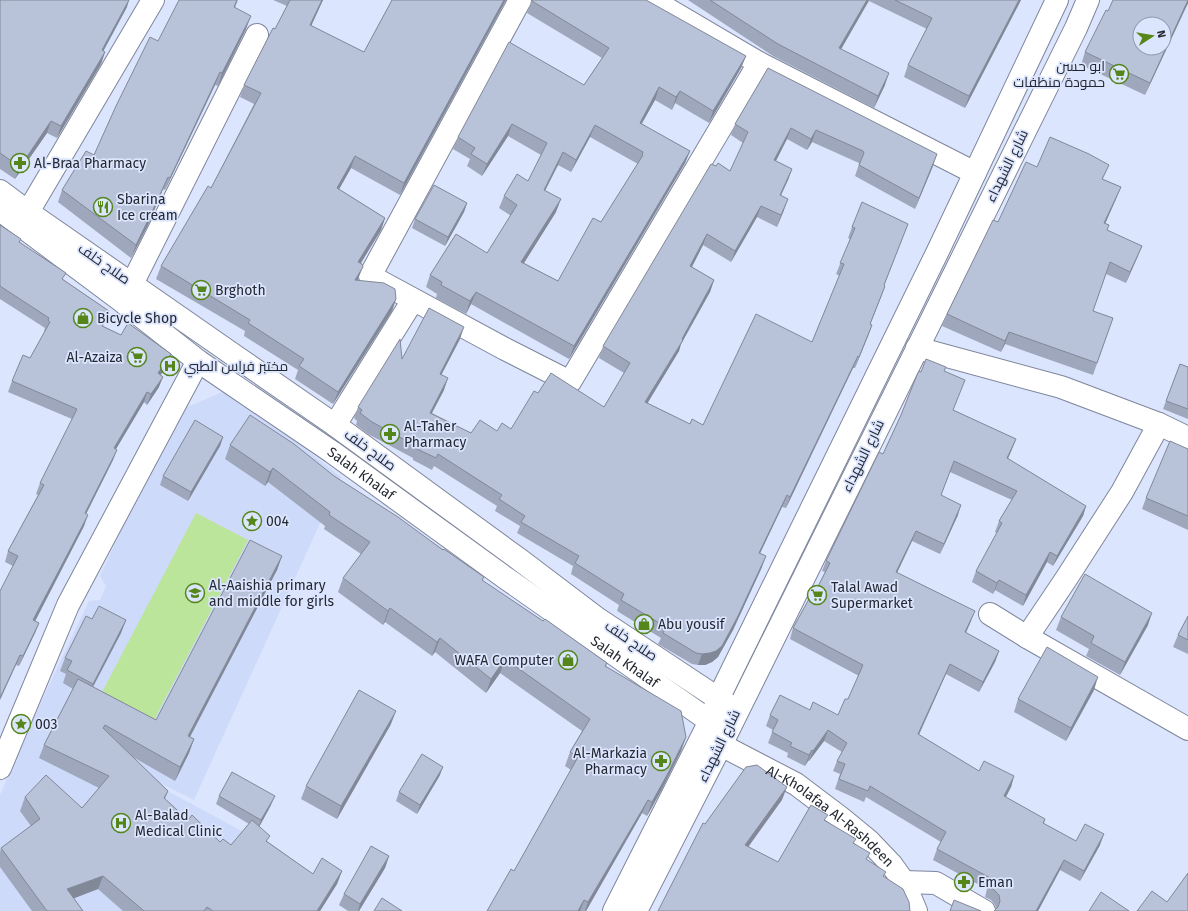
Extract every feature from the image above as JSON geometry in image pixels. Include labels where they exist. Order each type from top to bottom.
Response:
[{"type":"main road","points":[[28,212],[153,0]]},
{"type":"main road","points":[[520,0],[370,276],[505,349],[570,382],[760,62]]},
{"type":"main road","name":"شارع الشهداء","points":[[636,911],[719,733],[718,699],[932,262],[1057,0]]},
{"type":"main road","name":"شارع الشهداء","points":[[614,911],[719,733],[737,711],[1073,35],[1088,0]]},
{"type":"main road","points":[[664,3],[760,62],[975,173]]},
{"type":"main road","points":[[132,284],[257,35]]},
{"type":"main road","name":"صلاح خلف","points":[[0,191],[335,425],[598,619],[737,711]]},
{"type":"main road","name":"Salah Khalaf","points":[[0,210],[124,302],[198,361],[332,452],[719,733]]},
{"type":"main road","points":[[335,425],[414,300]]},
{"type":"main road","points":[[917,348],[1061,388],[1159,424],[1188,438]]},
{"type":"main road","points":[[0,768],[68,605],[198,361]]},
{"type":"main road","points":[[1026,637],[1062,586],[1122,492],[1159,424]]},
{"type":"main road","points":[[990,614],[1026,637],[1188,729]]},
{"type":"main road","name":"Al-Kholafaa Al-Rashdeen","points":[[719,733],[802,788],[869,841],[892,864],[904,882],[916,911]]},
{"type":"main road","points":[[904,882],[936,883],[984,911]]},
{"type":"shaded area","name":"Al-Aaishia primary and middle for girls","points":[[227,390],[271,422],[341,477],[194,800],[52,729],[270,846],[226,911],[0,911],[0,795],[33,719],[89,601],[100,600],[106,586],[100,576],[172,420],[183,409]]},
{"type":"green space","points":[[196,513],[248,540],[153,722],[101,694]]},
{"type":"building","points":[[0,0],[129,0],[102,50],[105,52],[61,126],[51,121],[20,167],[0,153]]},
{"type":"building","points":[[179,0],[237,0],[234,7],[251,16],[222,73],[220,72],[170,178],[168,177],[136,245],[62,190],[86,151],[94,155],[150,37],[158,41]]},
{"type":"building","points":[[290,0],[322,0],[310,25],[364,52],[392,0],[504,0],[404,183],[355,156],[337,188],[385,218],[358,262],[362,264],[363,267],[355,280],[384,283],[395,289],[396,299],[338,392],[299,366],[304,359],[248,323],[250,320],[161,266],[208,186],[211,188],[261,93],[244,85],[273,28],[275,29]]},
{"type":"building","points":[[646,0],[746,56],[713,111],[680,91],[676,97],[659,87],[640,123],[690,151],[574,346],[476,292],[470,301],[441,285],[442,282],[430,275],[456,234],[487,253],[517,205],[504,196],[517,174],[528,181],[547,143],[512,124],[487,164],[471,154],[475,148],[458,137],[509,42],[584,85],[609,48],[532,1]],"holes":[[[595,125],[643,152],[643,155],[601,222],[593,218],[558,281],[521,262],[561,199],[544,190],[563,152],[576,160]]]},
{"type":"building","points":[[710,0],[867,0],[839,48],[889,73],[878,96],[778,44]]},
{"type":"building","points":[[895,0],[1019,0],[969,96],[908,65],[932,18]]},
{"type":"building","points":[[1113,0],[1188,0],[1172,35],[1172,16],[1132,16],[1132,56],[1162,56],[1150,83],[1085,52],[1106,10],[1108,11]]},
{"type":"building","points":[[768,68],[937,154],[919,198],[859,165],[864,153],[863,151],[816,130],[811,139],[791,128],[774,160],[792,169],[780,195],[788,199],[781,215],[761,206],[735,251],[707,234],[690,266],[714,280],[682,339],[683,340],[645,402],[690,424],[692,419],[703,425],[756,314],[812,342],[844,264],[840,263],[855,228],[852,227],[862,202],[908,224],[884,285],[885,286],[870,324],[872,325],[859,357],[858,356],[790,497],[787,495],[759,553],[766,556],[737,618],[722,646],[716,651],[702,654],[696,653],[663,633],[666,627],[621,600],[624,594],[575,563],[579,556],[521,522],[525,516],[499,499],[502,495],[438,454],[436,458],[417,449],[418,447],[372,422],[360,413],[362,410],[358,407],[400,339],[402,359],[429,308],[464,327],[440,374],[448,378],[430,413],[471,433],[480,420],[497,431],[502,423],[511,429],[534,391],[538,393],[551,373],[604,407],[630,363],[603,346],[711,164],[716,166],[718,163],[730,171],[748,132],[735,124]]},
{"type":"building","points":[[1050,137],[1089,154],[1109,165],[1102,179],[1121,187],[1104,223],[1109,225],[1107,230],[1142,246],[1130,272],[1110,262],[1093,311],[1113,318],[1097,363],[1009,332],[1005,341],[947,314],[993,220],[998,222],[1026,162],[1037,167]]},
{"type":"building","points":[[434,185],[467,203],[448,237],[415,219]]},
{"type":"building","points":[[0,225],[21,239],[19,242],[66,273],[62,279],[109,311],[102,326],[121,335],[128,323],[171,354],[158,373],[163,377],[151,394],[147,392],[114,448],[117,450],[85,513],[88,515],[33,620],[39,623],[23,656],[20,655],[0,698],[0,591],[18,556],[8,551],[44,485],[40,483],[77,409],[12,381],[23,355],[30,358],[50,322],[48,320],[49,318],[0,286]]},
{"type":"building","points":[[926,359],[946,367],[944,371],[965,380],[953,410],[1016,439],[1007,458],[1086,506],[1057,556],[1050,552],[1026,595],[999,580],[997,583],[976,571],[1002,523],[999,521],[1017,491],[954,461],[941,495],[961,505],[944,544],[916,531],[896,572],[975,611],[965,632],[999,651],[983,682],[950,664],[918,734],[979,771],[984,761],[1014,776],[1004,796],[1045,819],[1043,823],[1076,841],[1085,824],[1104,834],[1084,871],[1064,860],[1036,911],[994,911],[998,907],[1000,901],[999,895],[988,886],[992,879],[937,849],[946,832],[870,786],[868,791],[839,779],[845,764],[837,761],[847,743],[828,730],[809,755],[790,746],[792,743],[772,732],[778,720],[770,715],[780,695],[810,710],[813,702],[838,715],[845,699],[848,699],[863,665],[793,628],[809,599],[811,600],[830,563],[826,561],[879,452],[883,454],[917,375],[919,371],[921,372]]},
{"type":"building","points":[[1180,364],[1188,367],[1188,409],[1166,401]]},
{"type":"building","points":[[250,415],[294,444],[334,476],[398,517],[443,550],[444,549],[484,577],[482,580],[543,621],[545,619],[607,663],[605,666],[681,711],[686,737],[667,775],[652,802],[648,800],[588,902],[584,900],[578,911],[487,911],[511,869],[514,871],[578,757],[570,752],[590,719],[505,659],[491,679],[440,638],[437,642],[390,608],[388,611],[343,578],[370,542],[329,515],[330,512],[273,468],[270,472],[230,445]]},
{"type":"building","points":[[195,420],[223,437],[191,492],[163,476]]},
{"type":"building","points":[[1170,441],[1188,449],[1188,516],[1146,498]]},
{"type":"building","points":[[250,540],[282,556],[188,736],[194,739],[180,767],[105,725],[103,728],[168,791],[164,798],[188,820],[192,815],[220,842],[223,839],[231,845],[252,820],[270,836],[266,841],[313,874],[322,858],[342,871],[317,911],[213,911],[207,907],[204,911],[144,911],[103,876],[67,889],[83,911],[47,911],[1,848],[40,819],[25,797],[46,775],[82,808],[109,776],[44,745],[78,679],[156,720]]},
{"type":"building","points":[[1085,574],[1152,613],[1125,662],[1091,643],[1094,636],[1061,617]]},
{"type":"building","points":[[99,606],[126,620],[93,684],[67,670],[72,661],[65,658],[86,616],[92,619]]},
{"type":"building","points":[[1188,616],[1188,640],[1178,635]]},
{"type":"building","points":[[1047,647],[1098,677],[1071,728],[1018,699]]},
{"type":"building","points":[[359,690],[396,711],[341,806],[306,786]]},
{"type":"building","points":[[422,754],[443,767],[420,805],[399,792]]},
{"type":"building","points":[[757,765],[787,787],[745,845],[778,862],[811,805],[828,815],[824,820],[856,839],[853,843],[870,853],[866,859],[886,872],[883,876],[903,889],[909,902],[910,911],[658,911],[703,823],[705,824],[746,767]]},
{"type":"building","points":[[232,772],[275,796],[261,820],[219,796]]},
{"type":"building","points":[[371,846],[389,856],[360,904],[344,894]]},
{"type":"building","points":[[1188,873],[1188,911],[1137,911],[1152,891],[1167,902]]},
{"type":"building","points":[[1101,892],[1129,911],[1089,911]]},
{"type":"building","points":[[382,898],[402,911],[374,911]]},
{"type":"building","points":[[954,900],[981,911],[950,911]]},
{"type":"place","name":"ابو حسن حمودة منظفات","points":[[1119,74]]},
{"type":"place","name":"Al-Braa Pharmacy","points":[[20,163]]},
{"type":"place","name":"Sbarina Ice cream","points":[[103,207]]},
{"type":"place","name":"Brghoth","points":[[201,290]]},
{"type":"place","name":"Bicycle Shop","points":[[83,318]]},
{"type":"place","name":"Al-Azaiza","points":[[137,357]]},
{"type":"place","name":"مختبر فراس الطبي","points":[[170,366]]},
{"type":"place","name":"Al-Taher Pharmacy","points":[[390,434]]},
{"type":"place","name":"004","points":[[252,521]]},
{"type":"place","name":"Al-Aaishia primary and middle for girls","points":[[195,593]]},
{"type":"place","name":"Talal Awad Supermarket","points":[[817,595]]},
{"type":"place","name":"Abu yousif","points":[[644,624]]},
{"type":"place","name":"WAFA Computer","points":[[568,660]]},
{"type":"place","name":"003","points":[[21,724]]},
{"type":"place","name":"Al-Markazia Pharmacy","points":[[661,761]]},
{"type":"place","name":"Al-Balad Medical Clinic","points":[[121,823]]},
{"type":"place","name":"Eman","points":[[964,882]]}]
